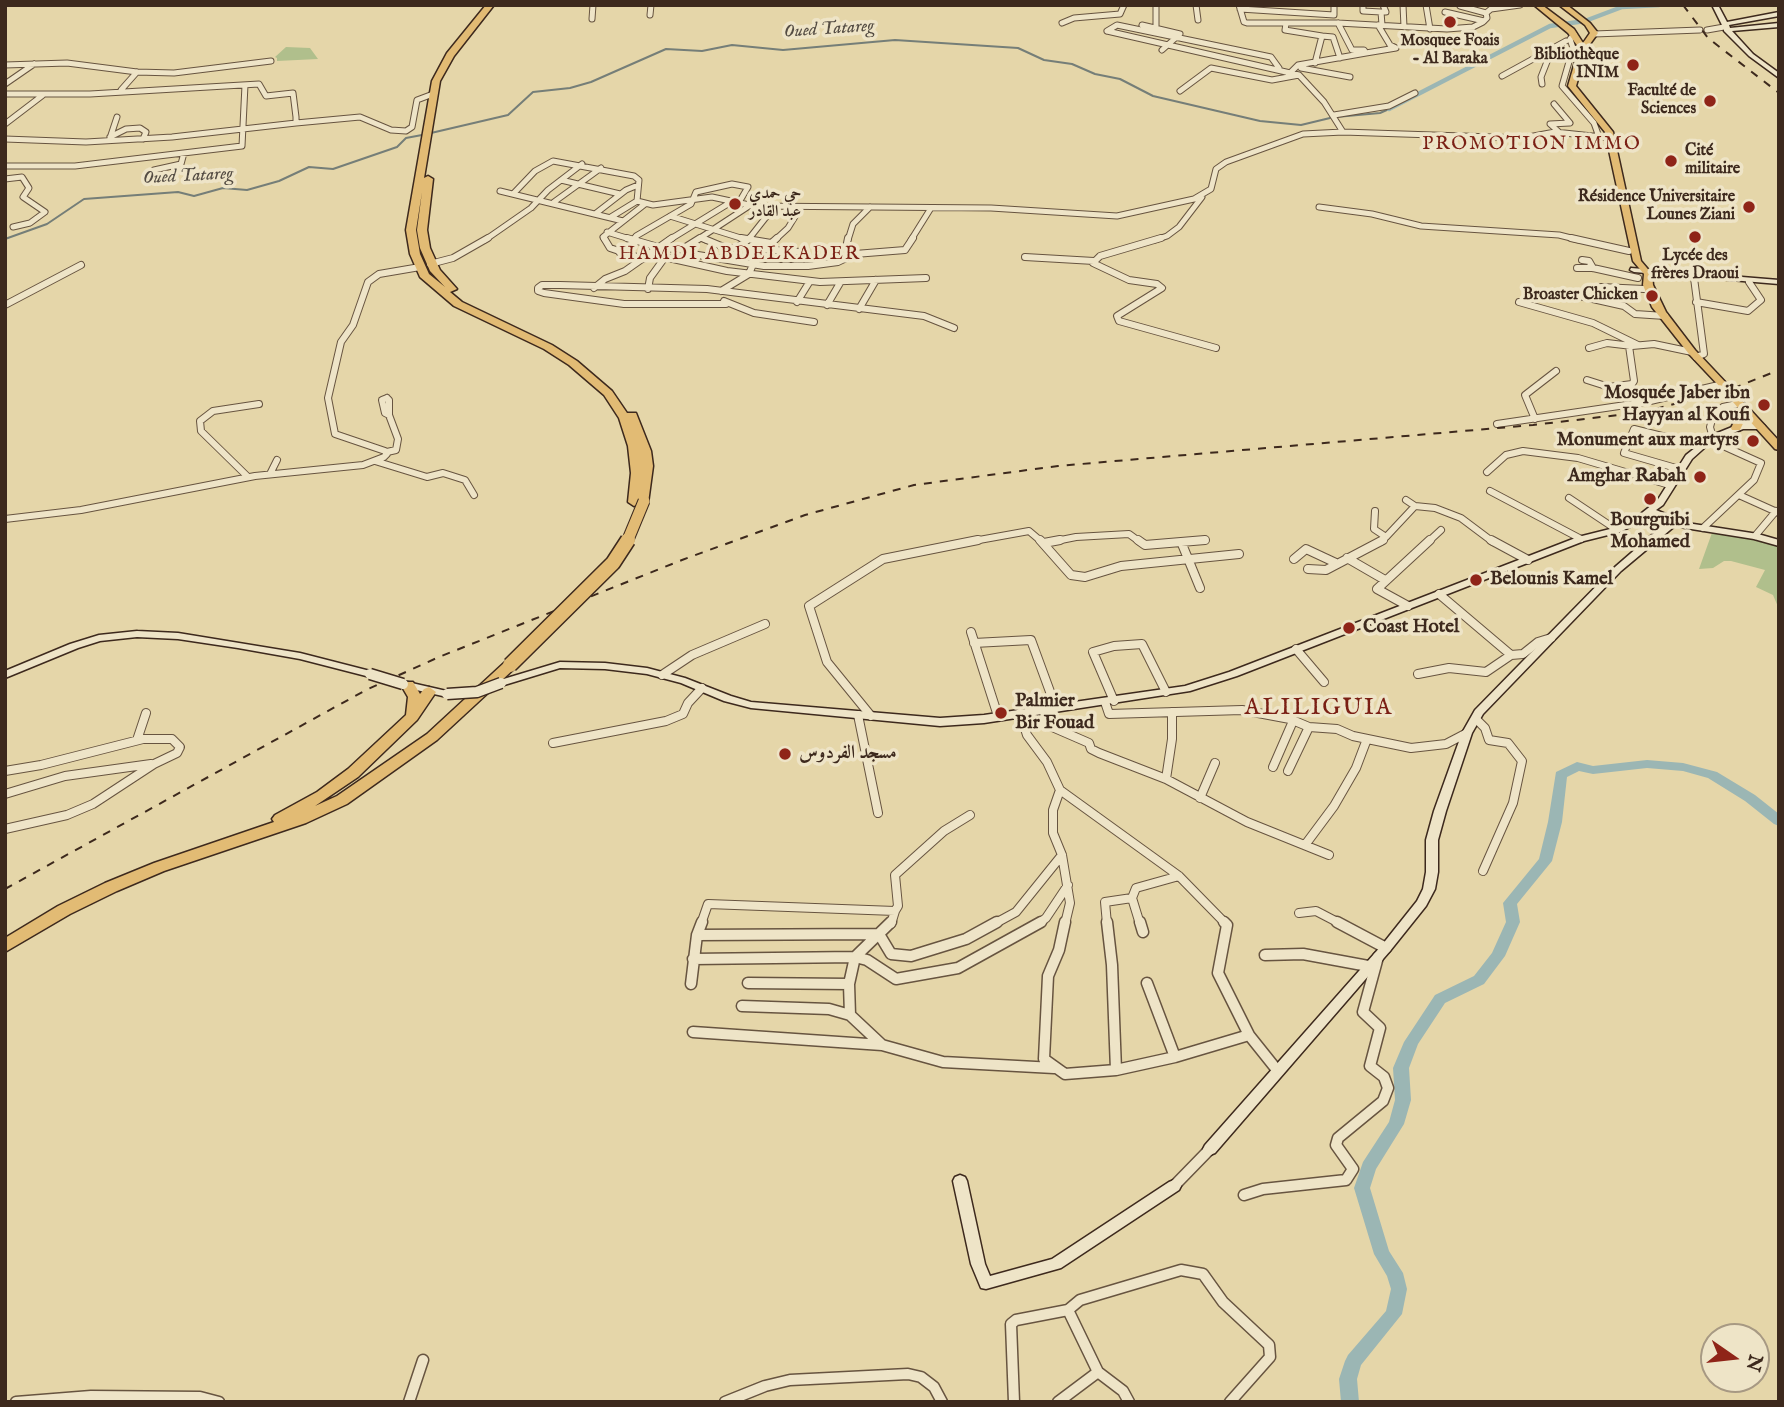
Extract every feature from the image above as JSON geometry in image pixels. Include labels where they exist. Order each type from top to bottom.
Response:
[{"type":"highway","points":[[5,946],[64,910],[111,887],[159,867],[301,820],[342,800],[432,737],[613,563],[633,532],[639,502],[634,446],[625,418],[608,393],[579,367],[548,347],[458,304],[435,286],[411,230],[433,94],[450,55],[490,5]]},
{"type":"highway","points":[[425,266],[423,218],[443,86],[461,50],[498,5]]},
{"type":"highway","points":[[5,936],[82,892],[118,876],[275,821],[335,794],[397,754],[505,664]]},
{"type":"highway","points":[[406,685],[415,697],[412,717]]},
{"type":"highway","points":[[397,754],[386,750],[386,745],[440,693]]},
{"type":"highway","points":[[275,821],[343,781],[440,693]]},
{"type":"main road","points":[[1537,5],[1560,22],[1583,48]]},
{"type":"main road","points":[[1562,5],[1585,21],[1594,34],[1583,48],[1572,86],[1597,116],[1605,137],[1637,261],[1647,274],[1648,285],[1663,314]]},
{"type":"main road","points":[[1716,5],[1751,55],[1779,75]]},
{"type":"main road","points":[[1729,27],[1779,14]]},
{"type":"main road","points":[[1729,27],[1752,29],[1779,25]]},
{"type":"main road","points":[[1605,137],[1636,275],[1694,355],[1766,436]]},
{"type":"main road","points":[[1647,274],[1779,283]]},
{"type":"main road","points":[[1636,275],[1779,283]]},
{"type":"main road","points":[[1732,397],[1734,430]]},
{"type":"main road","points":[[1652,509],[1686,454],[1707,441],[1734,430],[1766,436]]},
{"type":"main road","points":[[5,675],[86,642],[137,634],[178,636],[300,656],[440,693],[477,692],[560,665],[605,666],[662,674],[751,705],[940,722],[1109,701],[1186,689],[1233,674],[1581,539],[1617,530],[1662,500],[1689,457],[1707,441]]},
{"type":"main road","points":[[1652,509],[1673,522],[1755,536],[1779,543]]},
{"type":"main road","points":[[1210,1149],[1422,903],[1429,889],[1432,872],[1432,841],[1467,733],[1476,719],[1496,694],[1618,569],[1673,522]]},
{"type":"main road","points":[[960,1181],[978,1264],[986,1283],[1056,1264],[1174,1186]]},
{"type":"street","points":[[592,19],[593,5]]},
{"type":"street","points":[[650,15],[651,5]]},
{"type":"street","points":[[1062,23],[1070,18],[1120,14],[1125,5]]},
{"type":"street","points":[[1156,5],[1156,27]]},
{"type":"street","points":[[1196,5],[1198,20]]},
{"type":"street","points":[[1283,12],[1284,5]]},
{"type":"street","points":[[1300,5],[1300,13]]},
{"type":"street","points":[[1317,5],[1317,15]]},
{"type":"street","points":[[1334,5],[1334,15],[1240,7],[1244,22],[1247,23],[1338,23],[1430,29],[1467,29],[1487,18],[1486,13]]},
{"type":"street","points":[[1363,5],[1363,11],[1386,12],[1383,5]]},
{"type":"street","points":[[1403,5],[1404,27]]},
{"type":"street","points":[[1426,5],[1430,29]]},
{"type":"street","points":[[1486,13],[1491,9],[1520,5]]},
{"type":"street","points":[[1460,6],[1486,13]]},
{"type":"street","points":[[1293,69],[1396,48],[1390,45],[1380,25],[1381,12]]},
{"type":"street","points":[[1447,29],[1444,14],[1484,20]]},
{"type":"street","points":[[1338,23],[1352,51],[1364,50],[1366,53]]},
{"type":"street","points":[[1130,24],[1156,27],[1180,34],[1162,50]]},
{"type":"street","points":[[1286,24],[1285,30],[1333,37],[1340,58]]},
{"type":"street","points":[[1279,68],[1271,57],[1119,25],[1107,31],[1279,68],[1350,77]]},
{"type":"street","points":[[1707,30],[1729,27]]},
{"type":"street","points":[[1594,34],[1700,30]]},
{"type":"street","points":[[1315,63],[1322,36]]},
{"type":"street","points":[[1502,76],[1570,36]]},
{"type":"street","points":[[1542,84],[1541,78],[1549,52],[1570,36]]},
{"type":"street","points":[[1570,36],[1573,47],[1562,86],[1605,137]]},
{"type":"street","points":[[5,65],[67,63],[137,72],[185,73],[271,61]]},
{"type":"street","points":[[5,84],[34,64]]},
{"type":"street","points":[[1180,92],[1211,68],[1272,80],[1299,75]]},
{"type":"street","points":[[1293,69],[1334,115],[1343,132]]},
{"type":"street","points":[[121,90],[137,72]]},
{"type":"street","points":[[5,166],[64,167],[243,146],[245,85]]},
{"type":"street","points":[[5,94],[43,95],[259,85],[267,96],[293,93],[296,123]]},
{"type":"street","points":[[1334,115],[1389,106],[1415,93]]},
{"type":"street","points":[[5,139],[143,139],[360,117],[391,130],[406,131],[412,127],[417,100],[433,94]]},
{"type":"street","points":[[5,124],[43,95]]},
{"type":"street","points":[[1554,104],[1570,122],[1550,124],[1559,132]]},
{"type":"street","points":[[109,139],[117,117]]},
{"type":"street","points":[[1395,135],[1396,125]]},
{"type":"street","points":[[109,139],[126,129],[140,128],[146,132],[143,139]]},
{"type":"street","points":[[1025,257],[1094,261],[1100,256],[1167,236],[1179,227],[1211,189],[1216,169],[1226,162],[1303,134],[1343,132],[1528,138],[1559,132],[1605,137]]},
{"type":"street","points":[[197,134],[200,151]]},
{"type":"street","points":[[154,170],[181,164],[184,153]]},
{"type":"street","points":[[514,193],[549,162],[582,164],[638,178],[638,201]]},
{"type":"street","points":[[387,452],[335,434],[328,398],[341,342],[352,325],[368,282],[379,274],[453,258],[531,208],[582,164]]},
{"type":"street","points":[[554,202],[601,168]]},
{"type":"street","points":[[5,179],[22,177],[29,187],[23,197],[45,212],[30,223],[13,227]]},
{"type":"street","points":[[561,180],[620,194]]},
{"type":"street","points":[[582,299],[592,287],[663,249],[695,224],[735,203],[748,187],[732,184],[697,191],[690,202],[619,251]]},
{"type":"street","points":[[596,214],[620,194],[638,186]]},
{"type":"street","points":[[500,191],[540,198],[623,221]]},
{"type":"street","points":[[638,201],[645,204],[690,202],[712,197],[749,206],[991,208],[1117,216],[1204,195]]},
{"type":"street","points":[[611,218],[638,201]]},
{"type":"street","points":[[643,259],[608,246],[604,240],[607,232],[645,204]]},
{"type":"street","points":[[663,249],[678,248],[702,238],[749,206]]},
{"type":"street","points":[[702,238],[731,249],[748,240],[774,207]]},
{"type":"street","points":[[721,291],[749,274],[752,264],[795,220],[801,207]]},
{"type":"street","points":[[855,254],[847,243],[849,233],[853,224],[870,207]]},
{"type":"street","points":[[1319,207],[1372,214],[1421,226],[1559,235],[1629,251]]},
{"type":"street","points":[[678,248],[752,264],[808,266],[838,262],[855,254],[905,250],[931,208]]},
{"type":"street","points":[[670,216],[748,240],[771,243]]},
{"type":"street","points":[[607,232],[663,249],[685,262],[749,274],[840,282],[926,278]]},
{"type":"street","points":[[648,289],[663,249]]},
{"type":"street","points":[[764,249],[800,251]]},
{"type":"street","points":[[685,262],[696,254]]},
{"type":"street","points":[[1582,260],[1589,261],[1593,268]]},
{"type":"street","points":[[1094,261],[1095,265],[1113,274],[1129,280],[1157,284],[1162,288],[1117,316],[1119,321],[1216,348]]},
{"type":"street","points":[[5,305],[81,265]]},
{"type":"street","points":[[1577,268],[1636,275]]},
{"type":"street","points":[[1589,348],[1607,343],[1629,346],[1664,345],[1694,355],[1704,354],[1694,278]]},
{"type":"street","points":[[859,309],[876,280]]},
{"type":"street","points":[[797,302],[810,281]]},
{"type":"street","points":[[827,305],[840,282]]},
{"type":"street","points":[[1696,302],[1740,311],[1755,308],[1761,300],[1749,282]]},
{"type":"street","points":[[814,322],[754,313],[726,304],[629,304],[540,292],[538,288],[550,285],[711,290],[924,316],[954,328]]},
{"type":"street","points":[[1601,288],[1644,289]]},
{"type":"street","points":[[711,290],[726,304]]},
{"type":"street","points":[[1574,295],[1624,306],[1634,314],[1663,314]]},
{"type":"street","points":[[1519,302],[1593,323],[1638,345]]},
{"type":"street","points":[[1587,380],[1609,387],[1632,384],[1634,381],[1629,346]]},
{"type":"street","points":[[1535,419],[1525,395],[1556,371]]},
{"type":"street","points":[[1497,424],[1646,402],[1732,397]]},
{"type":"street","points":[[1707,441],[1713,416],[1732,397]]},
{"type":"street","points":[[248,477],[201,431],[201,421],[214,411],[259,404]]},
{"type":"street","points":[[375,461],[387,452],[396,450],[397,432],[389,415]]},
{"type":"street","points":[[1676,468],[1625,453],[1624,448],[1633,429],[1707,441],[1761,463],[1754,480],[1703,528]]},
{"type":"street","points":[[1487,472],[1506,455],[1524,451],[1578,458],[1666,484]]},
{"type":"street","points":[[1635,474],[1645,459]]},
{"type":"street","points":[[270,474],[277,460]]},
{"type":"street","points":[[5,519],[80,510],[248,477],[375,461],[427,477],[443,473],[465,480],[474,495]]},
{"type":"street","points":[[1490,491],[1581,539]]},
{"type":"street","points":[[1739,495],[1777,512],[1755,536]]},
{"type":"street","points":[[1570,498],[1617,530]]},
{"type":"street","points":[[1406,500],[1415,506],[1435,508],[1461,518],[1496,544],[1528,560]]},
{"type":"street","points":[[1308,569],[1326,570],[1379,544],[1415,506]]},
{"type":"street","points":[[1375,511],[1374,529],[1386,537]]},
{"type":"street","points":[[1408,606],[1377,589],[1441,530]]},
{"type":"street","points":[[871,716],[827,662],[809,606],[883,559],[1029,531],[1044,543],[1071,575],[1085,577],[1121,566],[1239,554]]},
{"type":"street","points":[[1044,543],[1076,537],[1129,534],[1145,545],[1205,540]]},
{"type":"street","points":[[1182,544],[1200,588]]},
{"type":"street","points":[[1294,559],[1306,549],[1336,563]]},
{"type":"street","points":[[1347,558],[1385,580]]},
{"type":"street","points":[[1439,594],[1511,655]]},
{"type":"street","points":[[662,674],[692,655],[765,624]]},
{"type":"street","points":[[971,632],[998,716]]},
{"type":"street","points":[[1418,674],[1449,668],[1486,672],[1511,655],[1523,654],[1538,642],[1551,638]]},
{"type":"street","points":[[974,643],[1031,640],[1056,708]]},
{"type":"street","points":[[1166,692],[1142,644],[1098,649],[1093,652],[1109,701],[1109,714],[1242,710],[1309,727],[1338,729],[1367,739],[1418,748],[1446,744],[1467,733]]},
{"type":"street","points":[[1296,649],[1324,682]]},
{"type":"street","points":[[553,743],[666,721],[683,714],[702,688]]},
{"type":"street","points":[[1166,779],[1172,739],[1172,712]]},
{"type":"street","points":[[137,740],[146,713]]},
{"type":"street","points":[[1020,713],[1088,743],[1091,749],[1099,753],[1166,779],[1247,822],[1329,855]]},
{"type":"street","points":[[1020,713],[1027,736],[1047,762],[1060,790],[1179,876],[1227,925],[1218,973],[1250,1035],[1277,1070]]},
{"type":"street","points":[[858,715],[878,813]]},
{"type":"street","points":[[1476,719],[1485,728],[1492,743],[1508,743],[1522,761],[1513,803],[1483,871]]},
{"type":"street","points":[[1273,766],[1293,721]]},
{"type":"street","points":[[1289,771],[1309,727]]},
{"type":"street","points":[[5,771],[41,765],[137,740],[173,739],[180,747],[177,753],[154,764],[93,804],[67,815],[5,829]]},
{"type":"street","points":[[1305,845],[1334,806],[1356,768],[1367,739]]},
{"type":"street","points":[[5,794],[65,776],[154,764]]},
{"type":"street","points":[[1200,798],[1215,764]]},
{"type":"street","points":[[1060,790],[1053,810],[1054,833],[1062,855],[1070,903],[1059,950],[1048,976],[1044,1059],[1065,1074],[1116,1070],[1175,1057],[1250,1035]]},
{"type":"street","points":[[850,1015],[849,985],[855,957],[890,926],[898,905],[895,874],[944,831],[970,815]]},
{"type":"street","points":[[879,934],[891,954],[911,956],[966,939],[1016,912],[1062,855]]},
{"type":"street","points":[[1143,932],[1132,898],[1136,888],[1179,876]]},
{"type":"street","points":[[693,959],[855,957],[867,960],[896,979],[958,968],[1031,930],[1046,918],[1068,885]]},
{"type":"street","points":[[1116,1070],[1112,965],[1105,902],[1132,898]]},
{"type":"street","points":[[691,984],[697,935],[708,904],[895,911]]},
{"type":"street","points":[[1244,1195],[1263,1189],[1346,1180],[1353,1169],[1336,1145],[1338,1138],[1383,1101],[1388,1088],[1384,1077],[1370,1066],[1380,1028],[1363,1012],[1382,952],[1316,911],[1298,913]]},
{"type":"street","points":[[697,935],[879,934]]},
{"type":"street","points":[[1265,955],[1303,954],[1368,966]]},
{"type":"street","points":[[748,983],[849,985]]},
{"type":"street","points":[[1147,983],[1175,1057]]},
{"type":"street","points":[[742,1006],[829,1009],[850,1015],[882,1045]]},
{"type":"street","points":[[693,1032],[882,1045],[943,1062],[1054,1068]]},
{"type":"street","points":[[1174,1186],[1210,1149]]},
{"type":"street","points":[[1014,1402],[1012,1324],[1016,1320],[1068,1310],[1080,1300],[1181,1270],[1192,1270],[1203,1275],[1237,1317],[1269,1345],[1270,1357],[1230,1402]]},
{"type":"street","points":[[1068,1310],[1098,1372],[1123,1391],[1129,1402]]},
{"type":"street","points":[[409,1402],[423,1360]]},
{"type":"street","points":[[1058,1402],[1098,1372]]},
{"type":"street","points":[[725,1402],[765,1386],[790,1380],[908,1374],[921,1377],[934,1387],[942,1402]]},
{"type":"street","points":[[16,1402],[91,1396],[200,1397],[219,1402]]},
{"type":"green space","points":[[286,47],[310,48],[318,59],[277,61],[275,57]]},
{"type":"green space","points":[[1713,530],[1779,544],[1779,609],[1773,595],[1756,587],[1765,570],[1731,561],[1724,561],[1713,568],[1699,569]]},
{"type":"waterway","name":"Oued Tatareg","points":[[1389,109],[1550,26],[1585,21],[1622,7],[1659,5]]},
{"type":"waterway","name":"Oued Tatareg","points":[[431,133],[508,115],[533,92],[570,88],[591,82],[666,49],[702,51],[732,45],[783,50],[895,40],[1018,48],[1044,60],[1072,64],[1095,74],[1120,79],[1153,96],[1260,121],[1301,125],[1330,118]]},
{"type":"waterway","name":"Oued Tatareg","points":[[1336,117],[1380,113],[1389,109]]},
{"type":"waterway","name":"Oued Tatareg","points":[[5,239],[47,224],[84,199],[178,192],[194,196],[223,188],[247,190],[279,181],[309,167],[333,169],[397,147],[406,138],[422,135]]},
{"type":"waterway","points":[[1350,1402],[1348,1379],[1354,1361],[1394,1314],[1399,1289],[1395,1273],[1382,1254],[1362,1188],[1369,1167],[1396,1124],[1403,1100],[1401,1068],[1411,1042],[1440,999],[1479,980],[1498,956],[1513,922],[1510,903],[1545,861],[1555,822],[1561,775],[1577,766],[1593,770],[1647,764],[1683,767],[1712,775],[1750,798],[1779,821]]},
{"type":"railway","points":[[1683,5],[1708,38],[1779,93]]},
{"type":"railway","points":[[5,889],[366,690],[439,657],[682,560],[805,515],[914,485],[1058,466],[1533,425],[1644,412],[1734,388],[1779,370]]},
{"type":"place","name":"Mosquee Foais - Al Baraka","points":[[1450,22]]},
{"type":"place","name":"Bibliothèque INIM","points":[[1633,65]]},
{"type":"place","name":"Faculté de Sciences","points":[[1710,101]]},
{"type":"place","name":"Cité militaire","points":[[1671,161]]},
{"type":"place","name":"حي حمدي عبد القادر","points":[[735,204]]},
{"type":"place","name":"Résidence Universitaire Lounes Ziani","points":[[1749,207]]},
{"type":"place","name":"Lycée des frères Draoui","points":[[1695,237]]},
{"type":"place","name":"Broaster Chicken","points":[[1652,296]]},
{"type":"place","name":"Mosquée Jaber ibn Hayyan al Koufi","points":[[1764,405]]},
{"type":"place","name":"Monument aux martyrs","points":[[1753,441]]},
{"type":"place","name":"Amghar Rabah","points":[[1700,477]]},
{"type":"place","name":"Bourguibi Mohamed","points":[[1650,499]]},
{"type":"place","name":"Belounis Kamel","points":[[1476,580]]},
{"type":"place","name":"Coast Hotel","points":[[1349,628]]},
{"type":"place","name":"Palmier Bir Fouad","points":[[1001,713]]},
{"type":"place","name":"مسجد الفردوس","points":[[785,754]]},
{"type":"district","name":"PROMOTION IMMO","points":[[1532,145]]},
{"type":"district","name":"HAMDI ABDELKADER","points":[[740,255]]},
{"type":"district","name":"ALILIGUIA","points":[[1319,709]]}]
